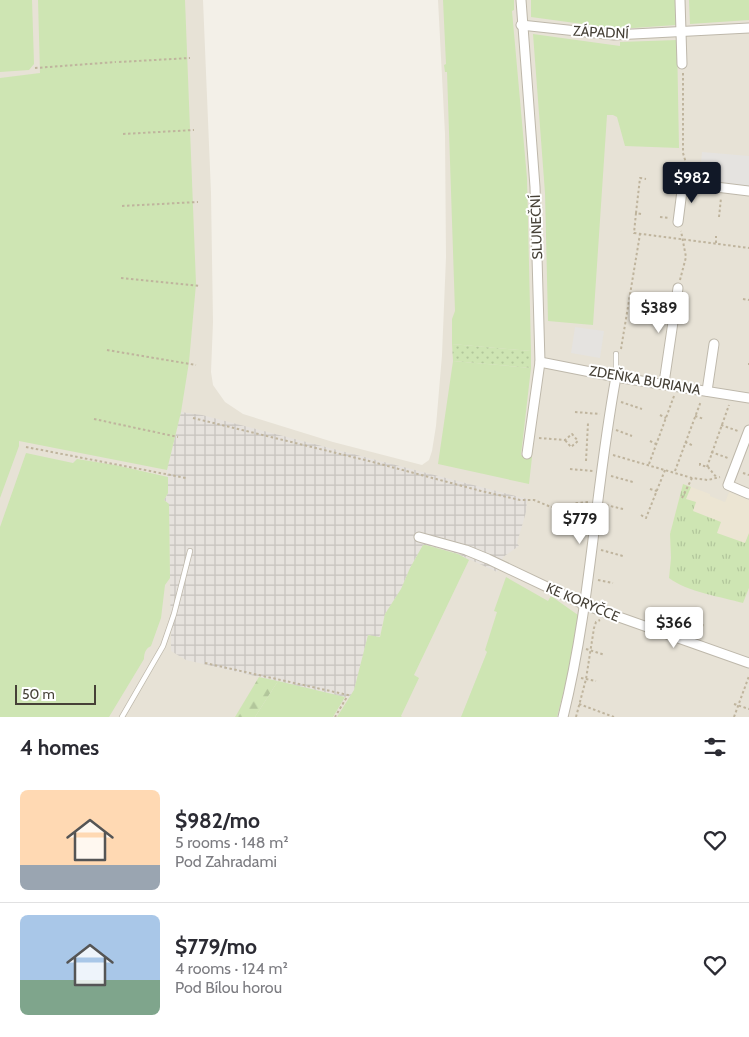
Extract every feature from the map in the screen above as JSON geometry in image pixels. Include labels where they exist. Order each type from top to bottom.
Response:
[{"type":"street","name":"SLUNEČNÍ","points":[[521,0],[535,187],[540,362],[527,454]]},
{"type":"street","points":[[680,0],[682,64]]},
{"type":"street","name":"ZÁPADNÍ","points":[[522,25],[614,35],[749,28]]},
{"type":"street","points":[[678,222],[683,183],[749,190]]},
{"type":"street","points":[[664,383],[678,288]]},
{"type":"street","points":[[704,394],[714,344]]},
{"type":"street","name":"ZDEŇKA BURIANA","points":[[540,362],[664,383],[704,394],[749,398]]},
{"type":"street","points":[[563,717],[573,675],[585,605],[609,415],[616,376]]},
{"type":"street","points":[[746,431],[728,485],[749,494]]},
{"type":"street","name":"KE KORYČCE","points":[[419,538],[466,550],[488,558],[585,605],[749,663]]},
{"type":"lane","points":[[616,354],[616,376]]},
{"type":"lane","points":[[122,717],[163,646],[174,614],[190,551]]},
{"type":"path","points":[[35,68],[190,58]]},
{"type":"path","points":[[682,64],[683,153],[686,163]]},
{"type":"path","points":[[123,134],[194,130]]},
{"type":"path","points":[[646,179],[640,178],[634,233],[749,248]]},
{"type":"path","points":[[719,218],[722,194]]},
{"type":"path","points":[[122,206],[198,202]]},
{"type":"path","points":[[636,213],[642,214]]},
{"type":"path","points":[[678,222],[684,240],[686,257],[678,288]]},
{"type":"path","points":[[616,354],[622,348],[640,234]]},
{"type":"path","points":[[716,236],[716,244]]},
{"type":"path","points":[[121,278],[200,286]]},
{"type":"path","points":[[743,299],[749,300]]},
{"type":"path","points":[[107,350],[196,365]]},
{"type":"path","points":[[649,464],[676,392]]},
{"type":"path","points":[[674,472],[704,394]]},
{"type":"path","points":[[612,400],[642,409]]},
{"type":"path","points":[[707,467],[731,401]]},
{"type":"path","points":[[575,412],[609,415]]},
{"type":"path","points":[[660,415],[666,418]]},
{"type":"path","points":[[695,416],[704,418]]},
{"type":"path","points":[[193,418],[482,491],[520,500],[534,500],[551,507],[564,508],[588,501],[623,509]]},
{"type":"path","points":[[94,419],[178,437]]},
{"type":"path","points":[[586,461],[588,423]]},
{"type":"path","points":[[722,425],[746,431]]},
{"type":"path","points":[[608,429],[621,431],[632,436]]},
{"type":"path","points":[[529,438],[565,440],[572,434],[578,441],[571,447],[565,440]]},
{"type":"path","points":[[650,442],[656,444]]},
{"type":"path","points":[[685,442],[694,446]]},
{"type":"path","points":[[26,447],[186,478]]},
{"type":"path","points":[[712,452],[734,460]]},
{"type":"path","points":[[604,453],[649,464],[692,478],[708,480],[726,476]]},
{"type":"path","points":[[700,463],[700,465],[707,467],[717,478]]},
{"type":"path","points":[[570,469],[602,473],[633,482]]},
{"type":"path","points":[[641,516],[646,518],[665,470]]},
{"type":"path","points":[[682,498],[692,478]]},
{"type":"path","points":[[650,489],[657,491]]},
{"type":"path","points":[[685,490],[689,491]]},
{"type":"path","points":[[592,548],[623,556]]},
{"type":"path","points":[[588,578],[613,583]]},
{"type":"path","points":[[671,629],[676,615]]},
{"type":"path","points":[[576,717],[586,679],[596,622],[602,619]]},
{"type":"path","points":[[698,639],[703,624]]},
{"type":"path","points":[[577,647],[605,655]]},
{"type":"path","points":[[206,663],[348,695],[335,717]]},
{"type":"path","points":[[573,675],[596,681]]},
{"type":"path","points":[[734,717],[749,676]]},
{"type":"path","points":[[567,700],[614,717]]},
{"type":"path","points":[[734,704],[749,709]]},
{"type":"shaded area","points":[[0,0],[203,0],[211,193],[213,322],[211,372],[213,385],[225,402],[243,414],[333,442],[422,465],[429,460],[436,426],[442,355],[446,257],[445,134],[438,0],[749,0],[749,717],[0,717]]},
{"type":"shaded area","points":[[702,152],[749,156],[749,188],[699,182]]},
{"type":"shaded area","points":[[575,327],[604,331],[600,358],[571,353]]},
{"type":"shaded area","points":[[181,412],[202,415],[527,499],[526,512],[517,543],[519,546],[503,557],[497,572],[458,554],[423,545],[401,589],[385,614],[379,638],[368,635],[354,690],[349,698],[186,660],[171,651],[169,504],[164,500],[168,493],[167,470]]},
{"type":"shaded area","points":[[683,484],[725,502],[729,492],[749,500],[749,588],[743,603],[696,590],[669,578],[671,558],[670,534]]},
{"type":"green space","points":[[0,0],[32,0],[34,64],[29,70],[0,72]]},
{"type":"green space","points":[[38,0],[185,0],[196,284],[189,362],[181,412],[167,470],[19,441],[19,446],[0,498],[0,78],[40,73]]},
{"type":"green space","points":[[443,0],[514,0],[514,10],[512,11],[527,178],[531,351],[452,344],[452,319],[455,311],[447,72],[445,72],[444,65],[446,64]]},
{"type":"green space","points":[[531,0],[675,0],[676,25],[619,29],[531,17]]},
{"type":"green space","points":[[689,0],[749,0],[749,20],[690,24]]},
{"type":"green space","points":[[533,34],[620,46],[620,42],[677,40],[679,148],[625,146],[617,117],[607,115],[593,325],[548,321],[545,193]]},
{"type":"green space","points":[[452,344],[531,351],[531,368],[453,361]]},
{"type":"green space","points":[[453,361],[531,368],[521,455],[532,457],[529,484],[438,464]]},
{"type":"green space","points":[[26,453],[73,463],[77,459],[115,465],[168,477],[168,493],[164,500],[169,504],[170,578],[165,585],[161,618],[151,646],[146,651],[144,659],[109,717],[0,717],[0,527]]},
{"type":"green space","points":[[683,484],[691,487],[686,499],[696,502],[693,511],[721,522],[717,533],[745,543],[749,533],[749,588],[743,603],[705,594],[676,583],[669,578],[671,558],[670,534]]},
{"type":"green space","points":[[423,545],[458,554],[469,560],[414,675],[419,678],[402,717],[337,717],[354,690],[368,635],[380,637],[385,614],[401,589]]},
{"type":"green space","points":[[506,577],[548,601],[551,596],[578,615],[568,675],[557,717],[461,717],[487,652],[485,650],[497,612],[494,611]]},
{"type":"green space","points":[[259,677],[278,681],[255,717],[235,717]]},
{"type":"green space","points":[[278,681],[345,697],[333,717],[255,717]]}]
